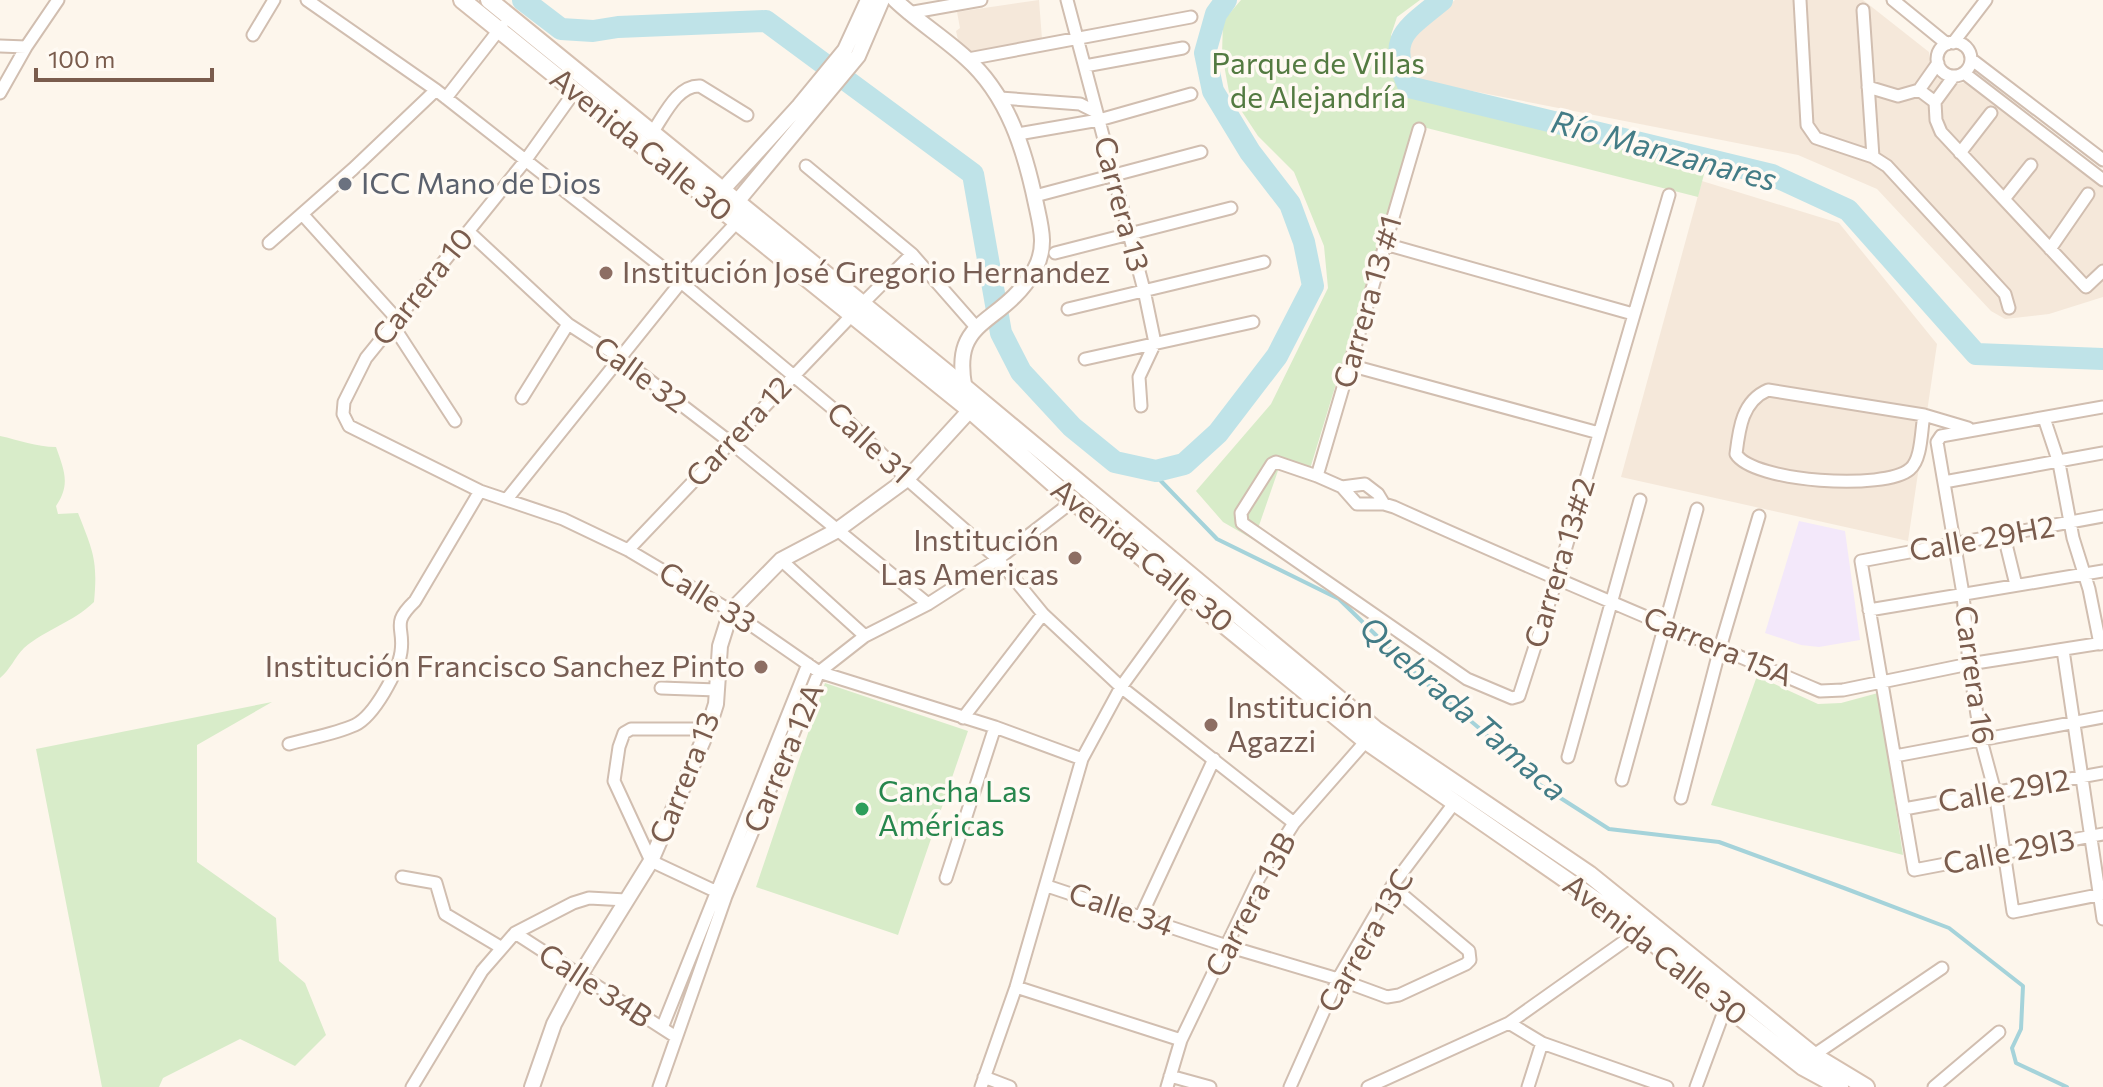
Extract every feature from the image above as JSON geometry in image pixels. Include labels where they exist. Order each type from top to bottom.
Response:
[{"type":"main road","name":"Avenida Calle 30","points":[[462,0],[504,24],[652,133],[734,212],[857,310],[1073,501],[1193,588],[1375,729],[1462,791],[1589,874],[1726,1006],[1808,1061],[1866,1087]]},
{"type":"main road","name":"Avenida Calle 30","points":[[489,0],[504,24],[575,91],[717,196]]},
{"type":"main road","name":"Avenida Calle 30","points":[[857,310],[908,343],[963,386],[1366,741],[1644,927],[1840,1087]]},
{"type":"street","points":[[0,93],[58,0]]},
{"type":"street","points":[[253,35],[274,0]]},
{"type":"street","name":"Calle 31","points":[[307,0],[436,90],[681,282],[793,375],[849,422],[907,479],[998,559],[1043,614],[1121,687],[1294,823]]},
{"type":"street","points":[[852,53],[868,0]]},
{"type":"street","points":[[507,499],[734,212],[804,112],[852,53],[882,0]]},
{"type":"street","points":[[895,0],[968,59],[1000,98],[1018,134],[1043,238],[1042,255],[1034,272],[1018,292],[978,325],[960,359],[970,410]]},
{"type":"street","points":[[908,13],[981,0]]},
{"type":"street","name":"Carrera 13","points":[[1067,0],[1144,290],[1155,343]]},
{"type":"street","points":[[1800,0],[1807,125],[1811,132],[1816,138],[1873,157],[1893,172],[2005,294],[2009,308]]},
{"type":"street","points":[[1893,0],[1950,43],[1963,45],[1971,59],[2103,160]]},
{"type":"street","points":[[1868,87],[1898,96],[1919,90],[1938,63],[1939,52],[1986,0]]},
{"type":"street","points":[[1863,10],[1873,157]]},
{"type":"street","points":[[968,59],[1191,17]]},
{"type":"street","points":[[446,98],[504,24]]},
{"type":"street","points":[[0,46],[26,47]]},
{"type":"street","points":[[1085,66],[1183,48]]},
{"type":"street","points":[[1971,59],[1935,102],[1936,120],[1941,132],[2086,287],[2103,271]]},
{"type":"street","points":[[1938,63],[1944,73],[1959,74],[2103,180]]},
{"type":"street","points":[[652,133],[688,86],[700,86],[747,115]]},
{"type":"street","points":[[269,243],[436,90]]},
{"type":"street","points":[[1919,90],[1935,102]]},
{"type":"street","name":"Carrera 10","points":[[343,414],[344,402],[366,358],[525,161],[575,91]]},
{"type":"street","points":[[1018,134],[1191,94]]},
{"type":"street","points":[[1080,104],[1092,95]]},
{"type":"street","points":[[1000,98],[1080,104],[1098,116]]},
{"type":"street","points":[[717,196],[804,112]]},
{"type":"street","points":[[1960,153],[1991,113]]},
{"type":"street","name":"Carrera 13 #1","points":[[1317,476],[1419,129]]},
{"type":"street","points":[[1035,196],[1201,152]]},
{"type":"street","points":[[2004,199],[2031,165]]},
{"type":"street","points":[[806,166],[912,254],[978,325]]},
{"type":"street","points":[[2050,249],[2088,194]]},
{"type":"street","name":"Carrera 13#2","points":[[1317,476],[1276,462],[1272,464],[1241,513],[1242,523],[1467,679],[1512,698],[1519,696],[1557,578],[1669,195]]},
{"type":"street","points":[[1055,253],[1231,208]]},
{"type":"street","points":[[303,215],[394,321],[455,421]]},
{"type":"street","name":"Calle 32","points":[[469,232],[568,324],[619,357],[730,442],[928,604]]},
{"type":"street","points":[[1385,244],[1633,314]]},
{"type":"street","name":"Carrera 12","points":[[628,550],[912,254]]},
{"type":"street","points":[[1068,309],[1264,262]]},
{"type":"street","points":[[1085,359],[1253,322]]},
{"type":"street","points":[[522,398],[568,324]]},
{"type":"street","points":[[1141,406],[1139,377],[1155,343]]},
{"type":"street","points":[[1349,365],[1599,433]]},
{"type":"street","points":[[1924,415],[1915,462],[1909,470],[1891,477],[1860,481],[1793,478],[1746,464],[1736,454],[1740,426],[1751,401],[1768,390],[1924,415],[1973,430],[2102,410]]},
{"type":"street","name":"Carrera 13","points":[[532,1087],[554,1024],[579,977],[651,861],[708,729],[716,704],[720,646],[731,611],[781,560],[836,531],[907,479],[970,410]]},
{"type":"street","name":"Calle 33","points":[[343,414],[349,426],[480,491],[563,519],[628,550],[731,611],[819,672],[995,727],[1082,759]]},
{"type":"street","points":[[2044,418],[2059,463],[2070,523],[2102,643]]},
{"type":"street","name":"Carrera 16","points":[[1973,430],[1938,439],[1963,594],[1969,664],[1981,740],[1995,792],[2013,912],[2101,895]]},
{"type":"street","points":[[1944,482],[2103,453]]},
{"type":"street","points":[[1317,476],[1342,487],[1357,504],[1384,504]]},
{"type":"street","points":[[1342,487],[1365,484],[1378,494],[1384,504]]},
{"type":"street","points":[[289,744],[357,724],[374,707],[398,668],[402,616],[415,601],[480,491]]},
{"type":"street","points":[[1568,757],[1640,500]]},
{"type":"street","name":"Carrera 12A","points":[[659,1087],[726,896],[819,672],[865,636],[928,604],[998,559],[1073,501]]},
{"type":"street","name":"Carrera 15A","points":[[1384,504],[1820,691],[1843,690],[1969,664],[2102,643]]},
{"type":"street","points":[[1622,780],[1697,509]]},
{"type":"street","points":[[1681,798],[1759,516]]},
{"type":"street","name":"Calle 29H2","points":[[1869,610],[1861,561],[2103,516]]},
{"type":"street","points":[[2004,536],[2016,585]]},
{"type":"street","points":[[781,560],[865,636]]},
{"type":"street","points":[[1904,809],[1869,610],[2103,571]]},
{"type":"street","points":[[1010,1087],[982,1082],[1016,987],[1082,759],[1121,687],[1193,588]]},
{"type":"street","points":[[963,718],[1043,614]]},
{"type":"street","points":[[2063,650],[2082,776],[2097,835],[2103,919]]},
{"type":"street","points":[[662,1028],[808,664]]},
{"type":"street","points":[[661,688],[717,690]]},
{"type":"street","points":[[1895,756],[2103,717]]},
{"type":"street","points":[[946,878],[995,727]]},
{"type":"street","points":[[708,729],[631,729],[624,733],[619,747],[614,781],[651,861],[717,892]]},
{"type":"street","name":"Carrera 13B","points":[[1168,1082],[1181,1040],[1259,878],[1294,823],[1366,741]]},
{"type":"street","points":[[1141,916],[1214,759]]},
{"type":"street","name":"Calle 29I2","points":[[1904,809],[2103,773]]},
{"type":"street","name":"Carrera 13C","points":[[1290,1087],[1338,979],[1392,886],[1455,802]]},
{"type":"street","name":"Calle 29I3","points":[[1904,809],[1914,870],[2097,835]]},
{"type":"street","points":[[402,877],[436,883],[445,914],[502,948]]},
{"type":"street","name":"Calle 34","points":[[1047,886],[1387,997],[1399,995],[1470,960],[1469,951],[1392,886]]},
{"type":"street","points":[[412,1087],[482,971],[515,933],[589,898],[626,900]]},
{"type":"street","points":[[1368,1087],[1509,1023],[1644,927]]},
{"type":"street","name":"Calle 34B","points":[[515,933],[676,1037]]},
{"type":"street","points":[[1808,1061],[1942,968]]},
{"type":"street","points":[[1016,987],[1181,1040]]},
{"type":"street","points":[[1696,1087],[1726,1006]]},
{"type":"street","points":[[1509,1023],[1542,1043],[1667,1087]]},
{"type":"street","points":[[1934,1087],[1999,1032]]},
{"type":"street","points":[[1528,1087],[1542,1043]]},
{"type":"street","points":[[1168,1082],[1210,1087]]},
{"type":"shaded area","points":[[1039,0],[1040,41],[970,53],[958,40],[956,31],[960,28],[957,12]]},
{"type":"shaded area","points":[[1455,0],[1863,0],[1929,52],[1931,68],[1951,85],[1968,82],[2103,188],[2103,297],[2049,314],[2005,319],[1991,311],[1877,189],[1798,155],[1421,81],[1412,69],[1408,41]]},
{"type":"shaded area","points":[[1702,181],[1839,223],[1937,344],[1908,541],[1621,477]]},
{"type":"shaded area","points":[[1799,521],[1845,531],[1860,640],[1819,647],[1801,645],[1765,633]]},
{"type":"green space","name":"Parque de Villas de Alejandría","points":[[1241,0],[1420,0],[1397,17],[1391,35],[1403,91],[1707,163],[1698,197],[1415,125],[1310,469],[1281,462],[1254,540],[1223,522],[1196,491],[1271,404],[1328,288],[1324,246],[1294,172],[1258,136],[1229,92],[1222,54],[1223,21]]},
{"type":"green space","points":[[0,436],[56,447],[65,477],[61,498],[56,506],[58,514],[78,513],[91,547],[95,576],[94,602],[24,648],[0,678]]},
{"type":"green space","points":[[1757,676],[1818,704],[1841,703],[1878,693],[1903,855],[1711,805]]},
{"type":"green space","name":"Cancha Las Américas","points":[[825,683],[968,731],[898,935],[756,887]]},
{"type":"green space","points":[[272,702],[197,745],[197,862],[276,918],[279,961],[305,983],[326,1035],[295,1066],[240,1039],[163,1078],[159,1087],[102,1087],[36,749]]},
{"type":"waterway","name":"Río Manzanares","points":[[523,0],[561,29],[593,31],[618,27],[766,21],[973,174],[1001,333],[1021,372],[1072,427],[1115,462],[1156,471],[1184,464],[1218,433],[1277,356],[1313,286],[1304,242],[1290,204],[1250,152],[1213,91],[1205,53],[1216,14],[1226,0]]},
{"type":"waterway","name":"Río Manzanares","points":[[1442,0],[1403,36],[1399,57],[1409,87],[1772,175],[1848,210],[1976,354],[2103,359]]},
{"type":"waterway","name":"Quebrada Tamaca","points":[[1156,471],[1160,480],[1217,539],[1339,599],[1421,679],[1537,783],[1609,829],[1719,842],[1949,928],[2023,986],[2021,1029],[2012,1048],[2016,1063],[2067,1087]]},
{"type":"place","name":"ICC Mano de Dios","points":[[345,184]]},
{"type":"place","name":"Institución José Gregorio Hernandez","points":[[606,273]]},
{"type":"place","name":"Institución Las Americas","points":[[1075,558]]},
{"type":"place","name":"Institución Francisco Sanchez Pinto","points":[[761,667]]},
{"type":"place","name":"Institución Agazzi","points":[[1211,725]]},
{"type":"place","name":"Cancha Las Américas","points":[[862,809]]}]
